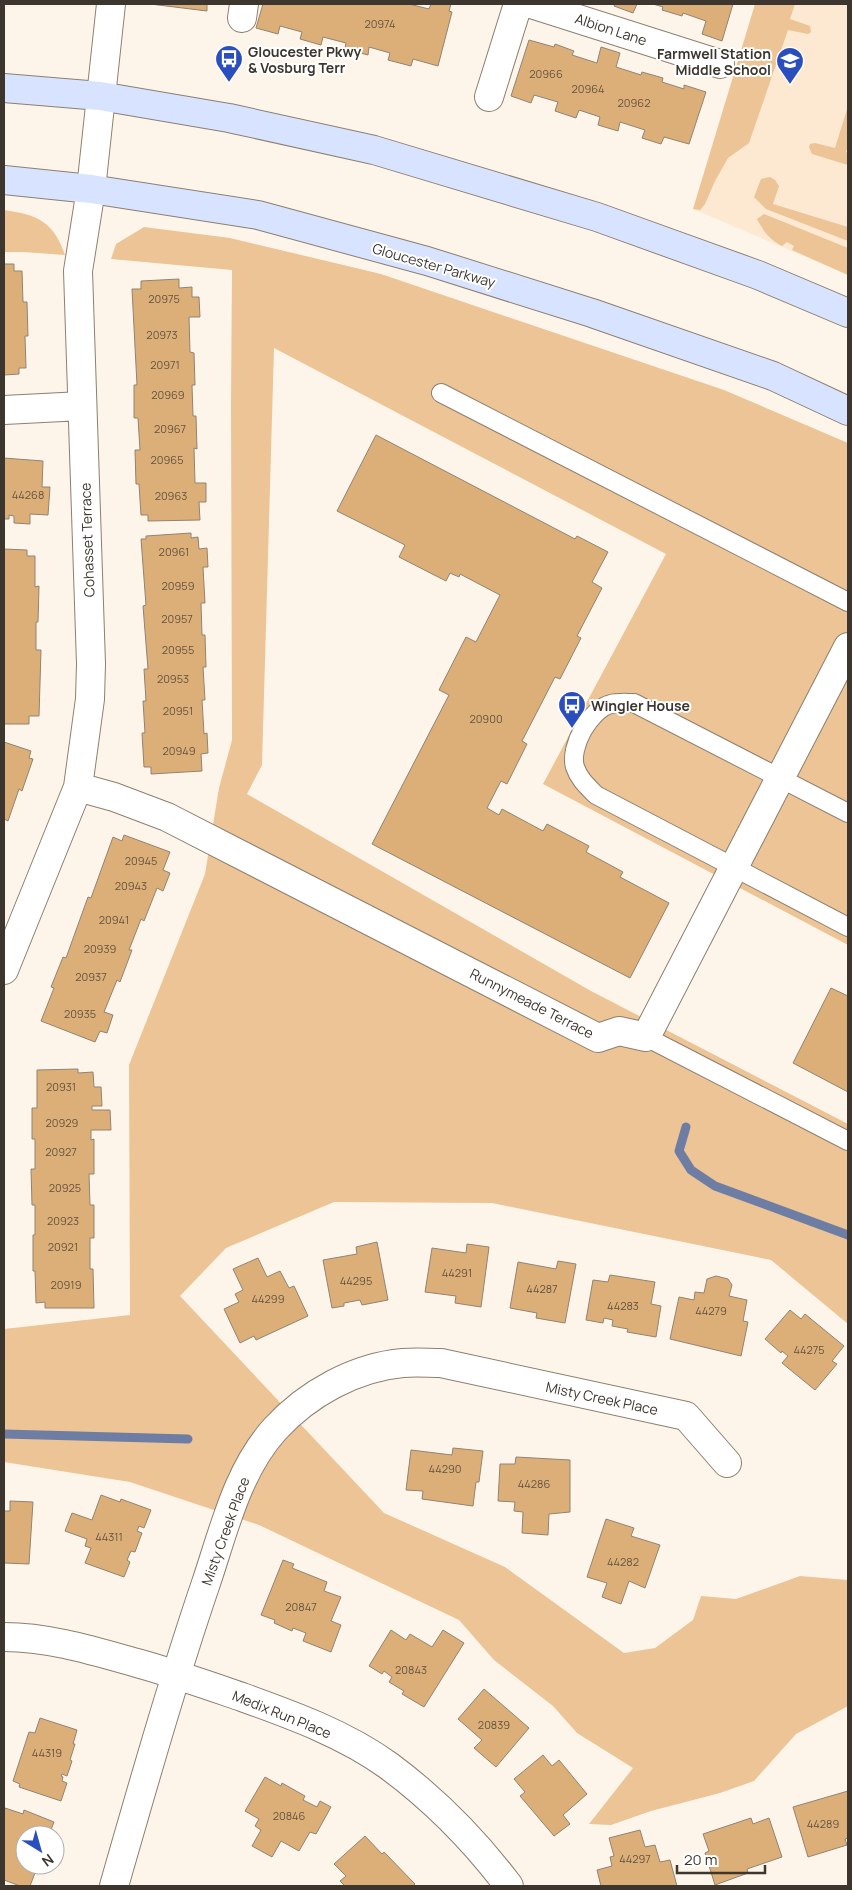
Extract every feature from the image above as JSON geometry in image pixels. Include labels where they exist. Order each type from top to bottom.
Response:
[{"type":"main road","points":[[4,88],[100,96],[238,120],[374,150],[597,217],[758,275],[848,313]]},
{"type":"main road","name":"Gloucester Parkway","points":[[4,180],[91,189],[258,215],[427,261],[592,313],[773,376],[848,411]]},
{"type":"street","name":"Cohasset Terrace","points":[[4,970],[78,788],[90,699],[91,664],[78,272],[91,189],[111,4]]},
{"type":"street","points":[[489,97],[518,4]]},
{"type":"street","name":"Albion Lane","points":[[531,4],[720,64]]},
{"type":"street","points":[[4,410],[82,406]]},
{"type":"street","points":[[646,1037],[848,647]]},
{"type":"street","name":"Runnymeade Terrace","points":[[78,788],[114,797],[167,817],[598,1038],[619,1030],[646,1037]]},
{"type":"street","name":"Misty Creek Place","points":[[114,1886],[176,1673],[236,1495],[252,1460],[275,1429],[303,1403],[333,1384],[368,1370],[402,1363],[441,1363],[686,1416],[727,1463]]},
{"type":"street","name":"Medix Run Place","points":[[4,1637],[66,1644],[176,1673],[284,1712],[340,1737],[387,1765],[429,1798],[485,1855],[509,1886]]},
{"type":"lane","points":[[442,393],[848,602]]},
{"type":"lane","points":[[848,813],[634,703],[610,704],[591,717],[577,741],[574,765],[581,780],[596,795],[734,869],[848,927]]},
{"type":"lane","points":[[646,1037],[848,1141]]},
{"type":"shaded area","points":[[755,4],[795,4],[790,19],[810,26],[811,32],[808,34],[788,30],[749,143],[728,158],[705,204],[700,210],[693,209]]},
{"type":"shaded area","name":"Farmwell Station Middle School","points":[[756,4],[848,4],[848,275],[693,209]]},
{"type":"shaded area","points":[[848,106],[848,145],[846,152],[848,153],[848,165],[812,154],[809,147],[810,144],[815,143],[835,148]]},
{"type":"shaded area","points":[[770,177],[779,186],[773,204],[848,227],[848,241],[766,209],[754,197],[761,179]]},
{"type":"shaded area","points":[[4,210],[26,214],[43,222],[55,234],[65,255],[4,252]]},
{"type":"shaded area","points":[[764,214],[848,248],[848,275],[792,250],[794,246],[787,242],[782,246],[774,241],[757,219]]},
{"type":"shaded area","points":[[144,227],[230,238],[381,274],[724,390],[848,443],[848,945],[543,784],[666,554],[274,348],[262,765],[247,794],[591,991],[848,1124],[848,1324],[771,1260],[492,1203],[334,1202],[226,1248],[180,1296],[384,1513],[505,1567],[624,1653],[655,1648],[693,1620],[701,1596],[736,1599],[800,1576],[848,1580],[848,1706],[796,1734],[754,1781],[720,1793],[651,1811],[611,1825],[589,1824],[633,1768],[577,1733],[553,1706],[494,1660],[459,1620],[259,1525],[130,1482],[4,1462],[4,1329],[130,1315],[129,1065],[205,874],[219,788],[232,740],[232,270],[111,259],[116,244]]},
{"type":"building","points":[[150,4],[207,4],[207,11]]},
{"type":"building","points":[[263,4],[409,4],[429,9],[431,4],[451,4],[449,11],[452,12],[438,66],[413,59],[411,66],[388,60],[390,53],[369,47],[368,55],[345,49],[346,43],[323,37],[321,45],[300,39],[302,32],[280,26],[278,34],[256,28]]},
{"type":"building","points":[[615,4],[637,4],[633,13],[614,6]]},
{"type":"building","points":[[653,4],[733,4],[722,41],[702,34],[706,21],[683,13],[682,16],[662,10],[663,7]]},
{"type":"building","points":[[529,40],[554,47],[555,44],[574,51],[572,55],[597,63],[601,47],[620,53],[616,67],[641,75],[642,72],[663,78],[662,82],[684,89],[684,85],[706,92],[689,144],[664,137],[661,144],[642,138],[645,130],[620,122],[618,131],[598,125],[600,117],[579,110],[576,118],[555,111],[558,102],[534,95],[531,103],[511,96]]},
{"type":"building","points":[[4,264],[14,264],[14,271],[22,271],[23,302],[27,302],[28,336],[25,336],[26,368],[19,368],[19,374],[4,375]]},
{"type":"building","points":[[179,279],[179,288],[192,287],[192,297],[199,297],[200,317],[189,317],[190,352],[194,353],[195,385],[192,385],[193,416],[196,416],[197,449],[194,448],[195,483],[206,483],[206,502],[199,502],[200,520],[148,521],[148,515],[141,515],[139,484],[136,484],[135,450],[140,450],[138,418],[134,418],[134,385],[137,385],[132,289],[141,289],[141,281]]},
{"type":"building","points":[[376,435],[575,539],[577,536],[608,552],[592,582],[602,588],[577,636],[581,638],[560,679],[555,677],[522,741],[527,744],[507,784],[501,781],[487,808],[499,815],[502,809],[543,831],[547,824],[589,846],[586,852],[623,872],[620,877],[669,903],[630,978],[372,844],[449,695],[439,690],[466,637],[476,642],[500,595],[460,574],[459,577],[450,573],[446,581],[399,557],[405,545],[337,511]]},
{"type":"building","points":[[4,458],[43,461],[42,487],[50,487],[48,515],[30,514],[30,524],[14,523],[14,516],[9,515],[9,519],[4,519]]},
{"type":"building","points":[[191,533],[191,538],[198,537],[199,549],[207,548],[208,567],[203,567],[205,603],[201,603],[206,667],[203,667],[205,700],[202,700],[204,734],[207,733],[208,753],[201,754],[202,771],[151,774],[151,767],[144,767],[142,733],[145,733],[143,701],[146,701],[144,669],[148,669],[143,606],[146,605],[141,539],[146,539],[146,536]]},
{"type":"building","points":[[4,549],[27,550],[27,556],[35,556],[35,587],[39,586],[36,650],[41,650],[39,716],[29,716],[29,724],[4,724]]},
{"type":"building","points":[[4,742],[31,751],[29,758],[33,759],[22,791],[19,789],[8,821],[4,819]]},
{"type":"building","points":[[124,835],[170,852],[163,870],[170,873],[163,891],[157,888],[144,921],[141,919],[129,950],[132,950],[120,982],[117,980],[104,1012],[113,1015],[107,1033],[100,1031],[95,1042],[41,1021],[54,988],[51,987],[63,957],[66,958],[88,897],[91,898],[113,837],[122,841]]},
{"type":"building","points":[[831,988],[848,996],[848,1092],[793,1063]]},
{"type":"building","points":[[78,1069],[78,1073],[93,1072],[94,1087],[101,1087],[102,1106],[92,1106],[92,1110],[110,1110],[111,1130],[91,1130],[91,1140],[94,1139],[94,1174],[89,1174],[90,1205],[94,1205],[94,1238],[90,1238],[90,1269],[93,1269],[94,1308],[45,1308],[45,1302],[36,1303],[35,1271],[33,1271],[35,1205],[32,1205],[31,1169],[35,1169],[35,1139],[32,1139],[32,1108],[37,1108],[37,1070]]},
{"type":"building","points":[[377,1242],[388,1300],[362,1305],[360,1300],[344,1303],[344,1306],[332,1308],[323,1260],[357,1254],[356,1247]]},
{"type":"building","points":[[467,1244],[489,1247],[481,1307],[455,1303],[456,1296],[425,1292],[432,1248],[466,1253]]},
{"type":"building","points":[[258,1258],[267,1277],[280,1271],[289,1288],[294,1286],[308,1316],[256,1340],[254,1336],[240,1343],[224,1309],[239,1302],[235,1294],[243,1290],[233,1269]]},
{"type":"building","points":[[558,1261],[576,1264],[565,1323],[536,1318],[537,1313],[510,1308],[518,1262],[556,1269]]},
{"type":"building","points":[[610,1275],[655,1282],[651,1304],[661,1306],[656,1337],[627,1332],[628,1329],[612,1326],[613,1320],[604,1318],[603,1323],[586,1320],[593,1280],[608,1282]]},
{"type":"building","points":[[716,1276],[728,1279],[732,1285],[729,1296],[747,1300],[743,1321],[748,1322],[741,1356],[670,1339],[679,1297],[694,1300],[695,1292],[704,1293],[707,1279]]},
{"type":"building","points":[[790,1310],[801,1319],[805,1314],[844,1346],[832,1361],[837,1364],[815,1390],[782,1363],[788,1356],[782,1351],[781,1353],[765,1339]]},
{"type":"building","points":[[453,1448],[483,1451],[479,1482],[476,1482],[473,1506],[422,1499],[423,1491],[406,1490],[411,1450],[452,1455]]},
{"type":"building","points":[[516,1457],[570,1460],[570,1512],[549,1514],[548,1535],[522,1533],[523,1512],[514,1511],[515,1502],[498,1501],[500,1464],[515,1464]]},
{"type":"building","points":[[101,1495],[120,1502],[121,1499],[151,1510],[144,1528],[139,1526],[137,1531],[142,1533],[135,1552],[131,1551],[127,1560],[130,1562],[124,1577],[85,1563],[91,1548],[85,1546],[87,1539],[65,1531],[72,1513],[92,1520]]},
{"type":"building","points":[[10,1501],[33,1502],[29,1564],[4,1563],[4,1511],[10,1511]]},
{"type":"building","points":[[606,1519],[634,1528],[631,1536],[660,1545],[645,1588],[629,1581],[621,1604],[602,1597],[607,1583],[587,1577]]},
{"type":"building","points":[[283,1560],[294,1564],[292,1568],[327,1582],[324,1591],[341,1597],[331,1621],[341,1625],[331,1652],[303,1641],[306,1633],[293,1628],[292,1631],[274,1623],[275,1620],[261,1615]]},
{"type":"building","points":[[391,1630],[406,1640],[410,1634],[432,1647],[443,1630],[464,1643],[424,1707],[402,1694],[404,1691],[389,1682],[392,1677],[384,1671],[382,1674],[369,1666]]},
{"type":"building","points":[[484,1689],[529,1728],[496,1767],[474,1748],[482,1740],[458,1719]]},
{"type":"building","points":[[40,1718],[77,1730],[70,1760],[72,1761],[67,1776],[62,1774],[61,1776],[63,1777],[62,1781],[67,1783],[61,1801],[19,1787],[20,1784],[13,1781],[29,1732],[35,1733]]},
{"type":"building","points":[[543,1755],[552,1766],[559,1760],[587,1794],[563,1815],[570,1824],[554,1836],[520,1796],[525,1792],[514,1779]]},
{"type":"building","points":[[265,1777],[281,1786],[282,1783],[305,1796],[303,1800],[317,1807],[320,1801],[331,1807],[316,1834],[310,1832],[299,1851],[281,1841],[272,1857],[252,1846],[261,1830],[255,1826],[259,1819],[245,1811]]},
{"type":"building","points":[[848,1791],[848,1838],[845,1839],[847,1845],[808,1857],[793,1807]]},
{"type":"building","points":[[5,1808],[23,1814],[24,1810],[54,1822],[53,1825],[15,1825],[15,1875],[34,1875],[30,1886],[20,1886],[4,1880]]},
{"type":"building","points":[[751,1818],[753,1824],[769,1818],[782,1857],[747,1869],[748,1873],[715,1885],[705,1853],[709,1851],[703,1834]]},
{"type":"building","points":[[640,1830],[645,1847],[655,1845],[660,1862],[670,1860],[677,1886],[601,1886],[597,1870],[612,1866],[610,1857],[614,1856],[609,1838]]},
{"type":"building","points":[[365,1836],[382,1854],[384,1852],[415,1884],[413,1886],[345,1886],[340,1881],[346,1876],[334,1864]]},
{"type":"waterway","points":[[686,1127],[679,1151],[691,1170],[715,1186],[848,1235]]},
{"type":"waterway","points":[[4,1434],[188,1439]]},
{"type":"place","name":"Gloucester Pkwy & Vosburg Terr","points":[[229,83]]},
{"type":"place","name":"Farmwell Station Middle School","points":[[790,85]]},
{"type":"place","name":"Wingler House","points":[[572,729]]}]
